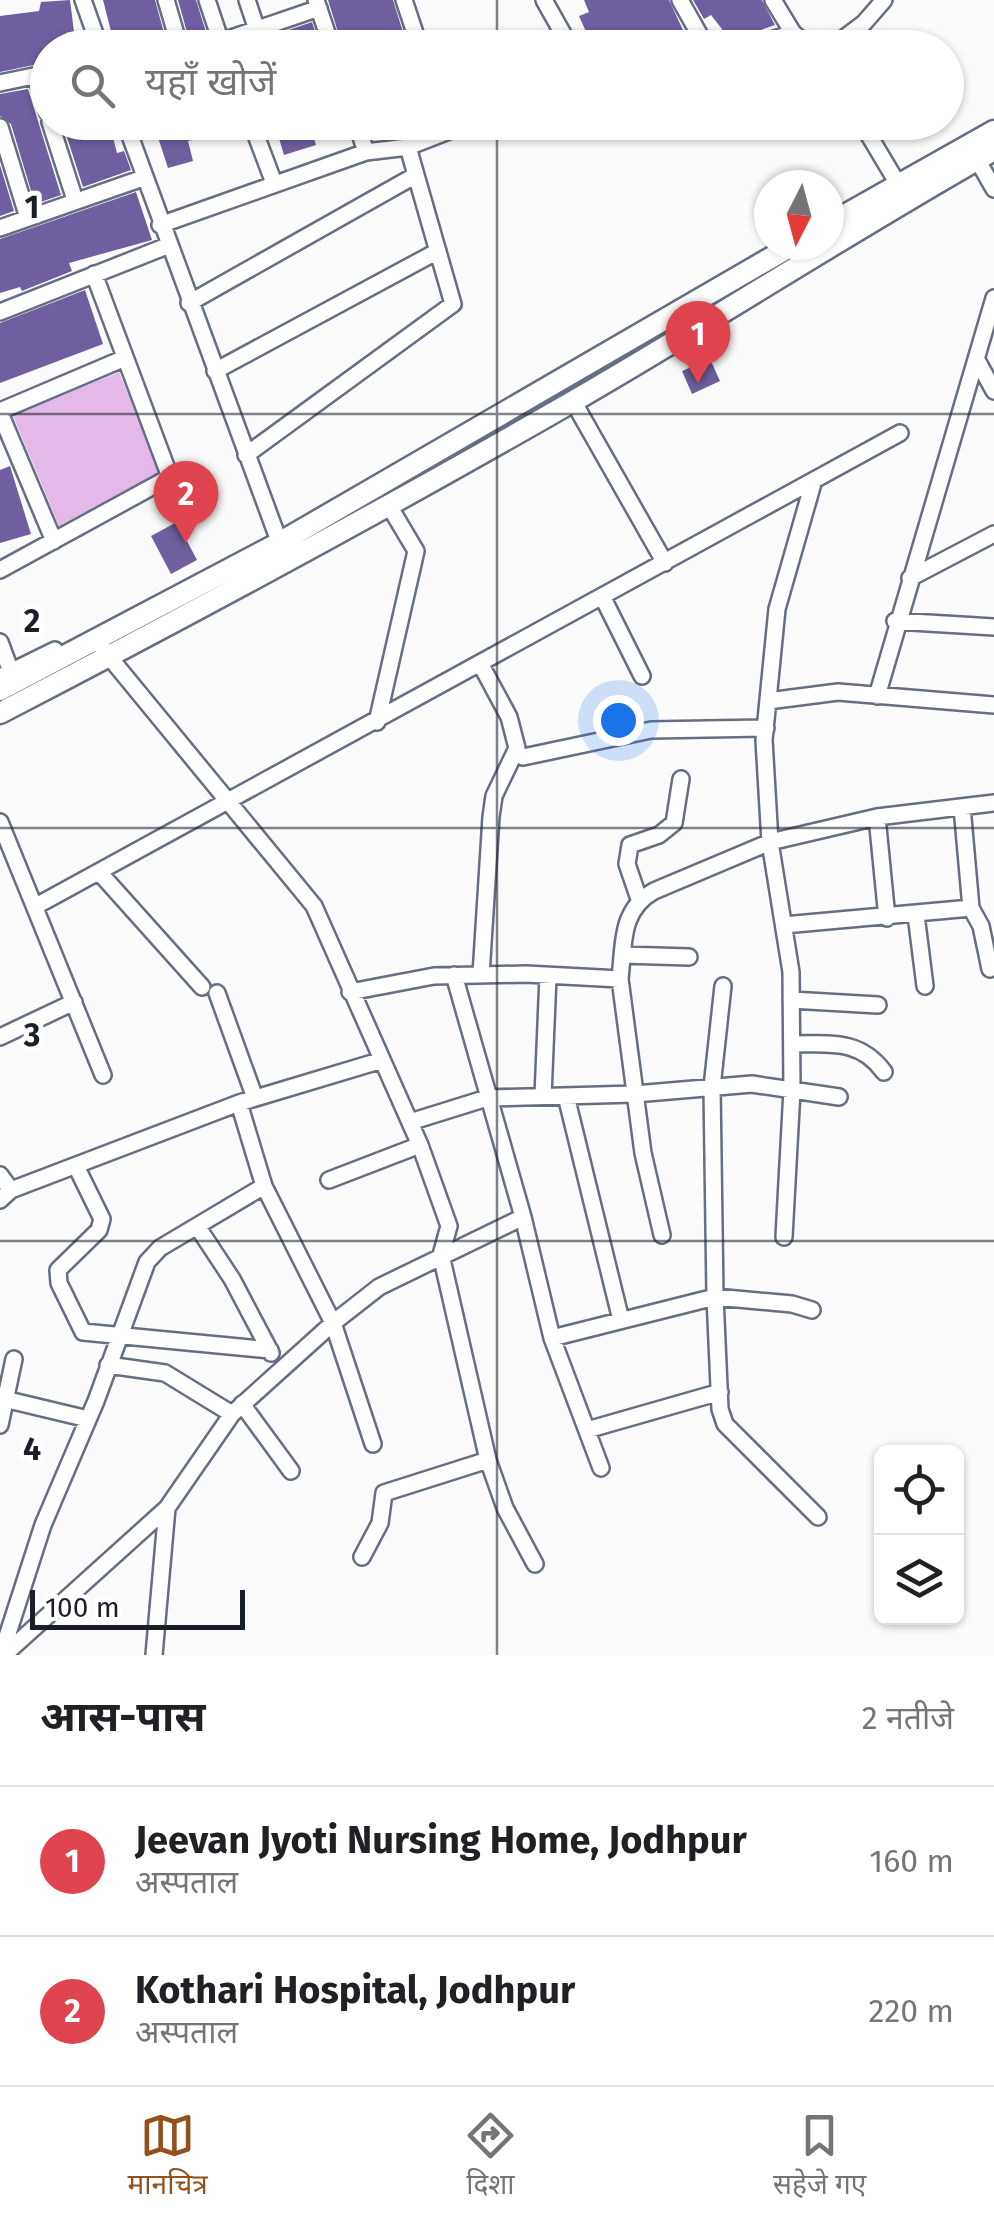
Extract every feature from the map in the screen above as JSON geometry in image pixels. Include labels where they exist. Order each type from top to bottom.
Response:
[{"type":"main road","points":[[280,547],[388,504],[573,401],[980,151],[994,130]]},
{"type":"main road","points":[[844,215],[898,184],[980,151]]},
{"type":"main road","points":[[0,712],[768,260]]},
{"type":"main road","points":[[7,681],[103,649]]},
{"type":"street","points":[[83,0],[94,30]]},
{"type":"street","points":[[166,0],[175,30]]},
{"type":"street","points":[[207,0],[217,30]]},
{"type":"street","points":[[247,0],[257,29],[317,4],[326,30]]},
{"type":"street","points":[[404,0],[414,30]]},
{"type":"street","points":[[544,0],[561,30]]},
{"type":"street","points":[[680,0],[697,30]]},
{"type":"street","points":[[773,0],[791,30]]},
{"type":"street","points":[[856,30],[884,0]]},
{"type":"street","points":[[0,83],[30,77]]},
{"type":"street","points":[[0,128],[28,218]]},
{"type":"street","points":[[56,140],[75,200]]},
{"type":"street","points":[[0,642],[7,681],[280,547],[131,140]]},
{"type":"street","points":[[258,140],[274,183]]},
{"type":"street","points":[[362,140],[366,152]]},
{"type":"street","points":[[160,224],[366,152],[408,147],[421,140]]},
{"type":"street","points":[[872,140],[898,184]]},
{"type":"street","points":[[246,456],[453,304],[408,147]]},
{"type":"street","points":[[980,151],[994,189]]},
{"type":"street","points":[[189,302],[416,176]]},
{"type":"street","points":[[0,228],[144,178]]},
{"type":"street","points":[[0,312],[167,246]]},
{"type":"street","points":[[214,372],[438,251]]},
{"type":"street","points":[[0,570],[170,477],[94,274]]},
{"type":"street","points":[[877,696],[994,298]]},
{"type":"street","points":[[54,540],[0,412],[125,358]]},
{"type":"street","points":[[977,360],[994,391]]},
{"type":"street","points":[[573,401],[665,563]]},
{"type":"street","points":[[36,906],[900,434]]},
{"type":"street","points":[[784,1237],[792,1090],[791,1000],[770,842],[766,722],[777,609],[814,480]]},
{"type":"street","points":[[377,722],[416,551],[388,504]]},
{"type":"street","points":[[910,578],[994,534]]},
{"type":"street","points":[[602,598],[642,676]]},
{"type":"street","points":[[896,621],[994,627]]},
{"type":"street","points":[[103,649],[227,805],[310,901],[420,1145],[449,1226],[441,1255],[488,1460],[505,1508],[535,1564]]},
{"type":"street","points":[[481,665],[518,745]]},
{"type":"street","points":[[518,745],[766,722],[827,692],[994,705]]},
{"type":"street","points":[[481,975],[490,817],[494,796],[518,745]]},
{"type":"street","points":[[638,900],[627,854],[630,845],[659,835],[674,823],[681,779]]},
{"type":"street","points":[[662,1235],[643,1153],[620,979],[628,915],[638,900],[770,842],[877,818],[994,803]]},
{"type":"street","points":[[962,808],[972,908],[982,926],[990,969]]},
{"type":"street","points":[[877,818],[887,918]]},
{"type":"street","points":[[0,822],[103,1075]]},
{"type":"street","points":[[99,872],[210,990],[247,1101],[264,1186],[333,1322],[372,1444]]},
{"type":"street","points":[[784,925],[972,908]]},
{"type":"street","points":[[916,916],[925,986]]},
{"type":"street","points":[[623,955],[689,957]]},
{"type":"street","points":[[350,992],[454,975],[620,979]]},
{"type":"street","points":[[454,975],[552,1338],[601,1468]]},
{"type":"street","points":[[543,1096],[548,976]]},
{"type":"street","points":[[723,986],[712,1087],[715,1297],[725,1424],[818,1517]]},
{"type":"street","points":[[791,1000],[878,1005]]},
{"type":"street","points":[[0,1038],[74,1002]]},
{"type":"street","points":[[792,1044],[850,1044],[871,1054],[884,1072]]},
{"type":"street","points":[[4,1187],[76,1166],[247,1101],[379,1061]]},
{"type":"street","points":[[410,1122],[487,1098],[635,1094],[752,1084],[839,1098]]},
{"type":"street","points":[[566,1096],[621,1320]]},
{"type":"street","points":[[329,1180],[420,1145]]},
{"type":"street","points":[[76,1166],[102,1224],[62,1262],[57,1275],[83,1332],[116,1339],[270,1350]]},
{"type":"street","points":[[3,1655],[43,1525],[88,1419],[146,1262],[264,1186]]},
{"type":"street","points":[[3,1655],[167,1508],[237,1409],[333,1322],[379,1287],[522,1217]]},
{"type":"street","points":[[197,1226],[280,1370]]},
{"type":"street","points":[[552,1338],[715,1297],[812,1310]]},
{"type":"street","points":[[0,1425],[14,1359]]},
{"type":"street","points":[[108,1364],[165,1373],[237,1409],[291,1471]]},
{"type":"street","points":[[587,1430],[720,1392]]},
{"type":"street","points":[[3,1399],[88,1419]]},
{"type":"street","points":[[362,1558],[380,1523],[384,1493],[488,1460]]},
{"type":"street","points":[[154,1655],[162,1599],[167,1508]]},
{"type":"shaded area","points":[[119,372],[160,472],[59,526],[13,416]]},
{"type":"building","points":[[70,0],[74,30],[30,30],[30,66],[0,72],[0,16],[39,11],[41,2]]},
{"type":"building","points":[[103,0],[155,0],[163,30],[111,30]]},
{"type":"building","points":[[178,0],[196,0],[205,30],[186,30]]},
{"type":"building","points":[[328,0],[393,0],[402,30],[337,30]]},
{"type":"building","points":[[584,0],[669,0],[683,30],[585,30],[579,16],[589,12]]},
{"type":"building","points":[[693,0],[762,0],[775,25],[761,30],[723,30],[711,15],[704,19]]},
{"type":"building","points":[[312,22],[314,30],[289,30]]},
{"type":"building","points":[[28,89],[30,140],[44,140],[61,195],[35,204],[11,124],[0,116],[0,94]]},
{"type":"building","points":[[68,140],[114,140],[117,153],[124,151],[131,170],[83,187]]},
{"type":"building","points":[[159,140],[192,140],[188,141],[193,161],[168,168]]},
{"type":"building","points":[[279,140],[315,140],[316,145],[284,155]]},
{"type":"building","points":[[0,165],[14,211],[0,216]]},
{"type":"building","points":[[136,192],[152,240],[69,263],[72,271],[22,291],[20,287],[0,293],[0,239]]},
{"type":"building","points":[[85,290],[103,344],[0,383],[0,323]]},
{"type":"building","points":[[710,359],[720,381],[692,394],[682,371]]},
{"type":"building","points":[[10,466],[31,534],[0,543],[0,470]]},
{"type":"building","points":[[177,522],[197,560],[171,574],[151,536]]},
{"type":"place","name":"Jeevan Jyoti Nursing Home, Jodhpur","points":[[698,383]]},
{"type":"place","name":"Kothari Hospital, Jodhpur","points":[[186,543]]}]
